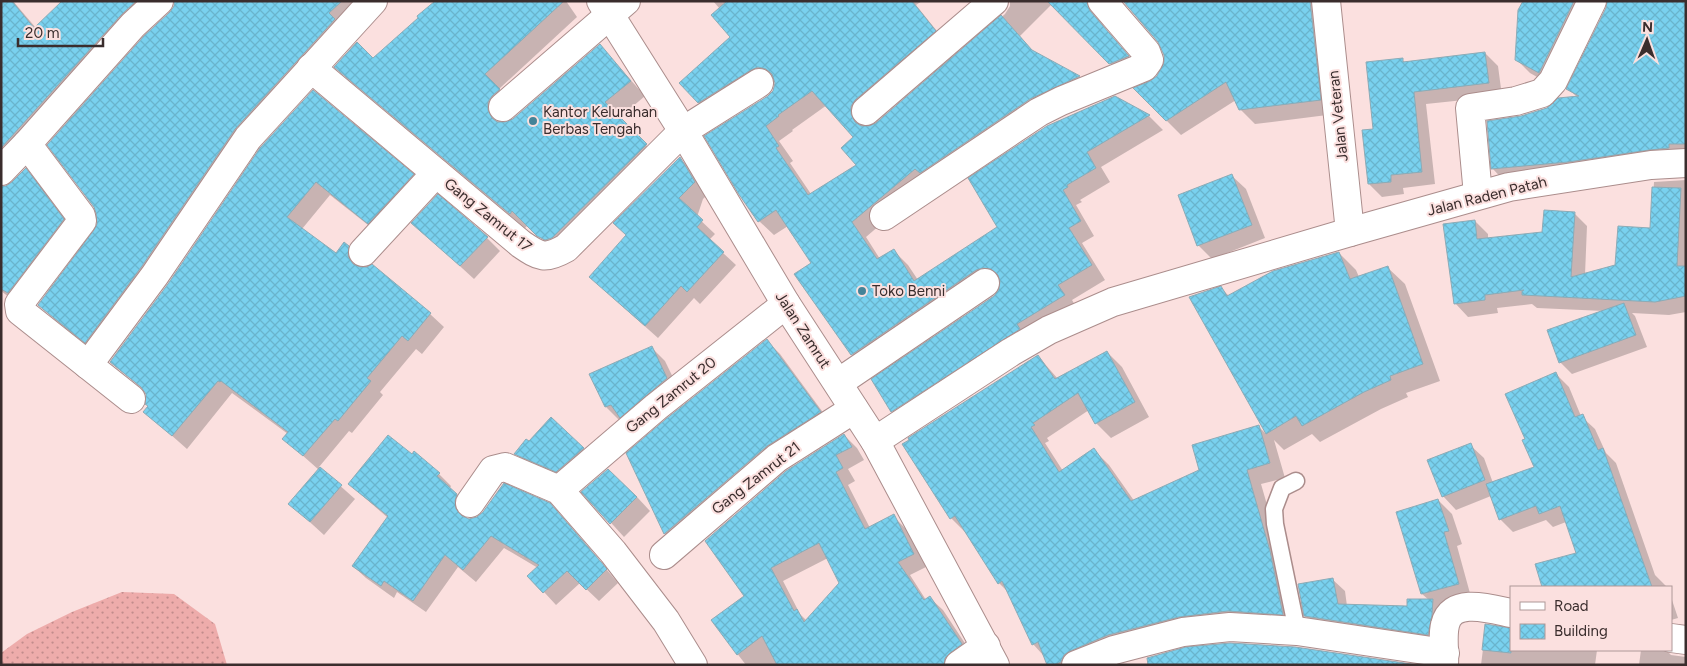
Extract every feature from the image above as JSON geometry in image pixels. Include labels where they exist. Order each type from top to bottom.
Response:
[{"type":"street","points":[[1,171],[133,25],[159,1]]},
{"type":"street","points":[[88,365],[155,275],[248,138],[373,1]]},
{"type":"street","points":[[866,110],[994,1]]},
{"type":"street","points":[[884,216],[1040,112],[1062,100],[1144,68],[1148,60],[1146,52],[1102,1]]},
{"type":"street","name":"Jalan Veteran","points":[[1326,1],[1350,232]]},
{"type":"street","points":[[1478,196],[1470,108],[1542,93],[1549,87],[1592,1]]},
{"type":"street","points":[[503,107],[612,6]]},
{"type":"street","name":"Jalan Zamrut","points":[[612,6],[683,131],[786,304],[875,441],[991,656]]},
{"type":"street","name":"Gang Zamrut 17","points":[[311,68],[521,244],[535,254],[546,257],[566,248],[683,131]]},
{"type":"street","points":[[683,131],[759,83]]},
{"type":"street","points":[[27,144],[81,216],[82,221],[19,304],[18,308],[131,399]]},
{"type":"street","name":"Jalan Raden Patah","points":[[875,441],[1011,352],[1049,330],[1113,302],[1350,232],[1516,186],[1650,164],[1686,163]]},
{"type":"street","points":[[363,252],[436,173]]},
{"type":"street","points":[[838,383],[985,283]]},
{"type":"street","name":"Gang Zamrut 20","points":[[559,490],[656,407],[786,304]]},
{"type":"street","name":"Gang Zamrut 21","points":[[664,555],[777,458],[854,409]]},
{"type":"street","points":[[470,503],[493,470],[498,467],[505,467],[559,490],[613,552],[666,621],[693,665]]},
{"type":"street","points":[[1076,665],[1116,658],[1183,632],[1230,627],[1298,631],[1445,659],[1444,626],[1453,611],[1472,606],[1510,612]]},
{"type":"street","points":[[1672,638],[1686,640]]},
{"type":"street","points":[[959,665],[991,656]]},
{"type":"lane","points":[[1296,481],[1282,488],[1274,509],[1275,524],[1298,631]]},
{"type":"shaded area","points":[[122,592],[174,594],[215,624],[227,665],[1,665],[1,653],[27,634],[72,612]]},
{"type":"building","points":[[1,1],[12,1],[34,28],[62,1],[136,1],[121,15],[1,148]]},
{"type":"building","points":[[174,1],[342,1],[329,13],[335,19],[235,129],[142,266],[85,343],[38,305],[97,224],[94,207],[47,145],[144,36],[170,12],[174,6]]},
{"type":"building","points":[[435,1],[564,1],[485,74],[500,89],[488,102],[488,110],[492,118],[497,122],[513,119],[600,44],[631,81],[605,102],[647,144],[552,238],[545,240],[537,236],[512,211],[510,214],[334,67],[357,42],[373,58]]},
{"type":"building","points":[[727,1],[912,1],[936,31],[855,100],[851,106],[851,114],[855,122],[861,126],[869,126],[876,123],[1001,15],[1032,50],[1080,76],[1030,99],[920,173],[915,169],[852,222],[877,259],[894,249],[914,281],[997,227],[968,178],[1047,126],[1115,96],[1150,115],[1087,152],[1096,168],[1067,185],[1068,187],[1063,190],[1081,221],[1069,228],[1092,265],[1058,285],[1065,295],[1017,324],[1020,329],[891,412],[871,379],[994,296],[999,289],[1000,281],[998,275],[991,269],[983,268],[976,270],[851,355],[794,274],[811,263],[776,210],[758,222],[738,193],[704,136],[768,96],[773,91],[775,83],[772,74],[766,69],[758,67],[698,103],[679,83],[730,37],[711,15]],"holes":[[[812,91],[853,137],[841,148],[856,165],[808,195],[776,148],[779,146],[766,126]]]},
{"type":"building","points":[[1047,1],[1087,1],[1090,11],[1129,56],[1109,64]]},
{"type":"building","points":[[1123,1],[1310,1],[1321,100],[1239,110],[1226,82],[1166,121],[1133,88],[1157,76],[1164,62],[1164,55],[1158,42]]},
{"type":"building","points":[[1523,1],[1574,1],[1539,73],[1515,60],[1518,10]]},
{"type":"building","points":[[1607,1],[1686,1],[1686,144],[1669,144],[1669,148],[1568,162],[1491,169],[1487,121],[1521,116],[1547,108],[1558,98],[1579,96],[1566,89],[1606,8]]},
{"type":"building","points":[[1485,52],[1489,83],[1414,92],[1422,172],[1391,175],[1391,182],[1368,184],[1362,130],[1373,129],[1366,62],[1403,58],[1403,62]]},
{"type":"building","points":[[313,90],[414,174],[368,224],[316,182],[287,217],[336,253],[344,242],[349,246],[348,256],[353,264],[367,267],[372,264],[431,313],[408,341],[402,336],[367,378],[371,381],[338,421],[335,419],[303,456],[282,439],[288,432],[221,381],[218,381],[172,436],[143,412],[148,406],[145,404],[146,394],[141,387],[110,362],[168,284],[260,148]]},
{"type":"building","points":[[680,157],[695,182],[679,198],[703,220],[697,227],[724,252],[687,292],[681,286],[645,326],[589,277],[626,235],[613,223]]},
{"type":"building","points":[[26,168],[64,219],[8,293],[1,289],[1,186],[6,186],[12,182]]},
{"type":"building","points":[[1232,174],[1252,225],[1197,246],[1178,195]]},
{"type":"building","points":[[1652,187],[1681,188],[1677,266],[1686,266],[1686,296],[1655,302],[1522,295],[1524,290],[1485,295],[1485,300],[1454,304],[1443,224],[1475,220],[1477,239],[1542,232],[1544,210],[1575,212],[1571,277],[1615,265],[1618,226],[1650,228]]},
{"type":"building","points":[[438,194],[488,237],[460,266],[411,223]]},
{"type":"building","points":[[1339,252],[1350,279],[1388,266],[1423,364],[1390,376],[1391,380],[1364,392],[1302,426],[1296,416],[1266,434],[1189,297],[1221,286],[1227,296],[1273,271]]},
{"type":"building","points":[[1624,303],[1636,335],[1559,363],[1547,330]]},
{"type":"building","points":[[767,339],[821,412],[767,446],[664,534],[626,453]]},
{"type":"building","points":[[652,346],[667,378],[620,418],[611,405],[605,407],[589,374]]},
{"type":"building","points":[[1107,351],[1135,402],[1095,424],[1078,393],[1033,423],[1035,425],[1031,427],[1059,472],[1094,448],[1131,501],[1199,470],[1192,445],[1259,425],[1270,463],[1247,470],[1270,551],[1283,615],[1228,611],[1179,617],[1108,635],[1070,651],[1064,655],[1061,662],[1047,665],[1038,642],[1032,645],[1002,581],[998,584],[955,516],[950,519],[902,444],[909,440],[908,438],[1038,355],[1055,379]]},
{"type":"building","points":[[1556,372],[1575,417],[1583,414],[1598,450],[1603,448],[1652,586],[1542,586],[1535,564],[1576,553],[1560,506],[1539,514],[1536,506],[1499,520],[1486,484],[1534,467],[1522,440],[1525,439],[1505,394]]},
{"type":"building","points":[[551,417],[584,448],[556,472],[514,454],[526,439],[529,441]]},
{"type":"building","points":[[844,434],[852,447],[836,455],[843,468],[836,472],[865,529],[894,514],[914,554],[898,562],[924,600],[930,596],[962,644],[945,658],[944,665],[777,665],[762,636],[737,655],[711,620],[744,596],[705,541],[786,471]],"holes":[[[819,543],[839,583],[804,622],[797,609],[794,611],[771,568]]]},
{"type":"building","points":[[388,435],[412,454],[414,451],[440,473],[437,476],[457,494],[455,501],[456,509],[462,516],[469,519],[477,517],[483,512],[504,483],[550,503],[607,569],[586,590],[567,571],[543,593],[527,576],[539,565],[491,536],[463,570],[445,555],[413,601],[384,581],[381,586],[352,566],[388,516],[348,484]]},
{"type":"building","points":[[1471,443],[1485,480],[1442,497],[1427,460]]},
{"type":"building","points":[[320,467],[342,485],[310,522],[288,504]]},
{"type":"building","points":[[608,469],[637,497],[610,524],[581,492]]},
{"type":"building","points":[[1438,499],[1449,531],[1444,532],[1459,584],[1421,594],[1396,512]]},
{"type":"building","points":[[1333,578],[1338,604],[1407,606],[1407,599],[1433,599],[1428,635],[1304,616],[1298,584]]},
{"type":"building","points":[[1485,624],[1510,628],[1511,653],[1482,650]]},
{"type":"building","points":[[1230,643],[1295,647],[1418,665],[1148,665],[1147,658],[1186,647]]},
{"type":"place","name":"Kantor Kelurahan Berbas Tengah","points":[[533,121]]},
{"type":"place","name":"Toko Benni","points":[[862,291]]}]
